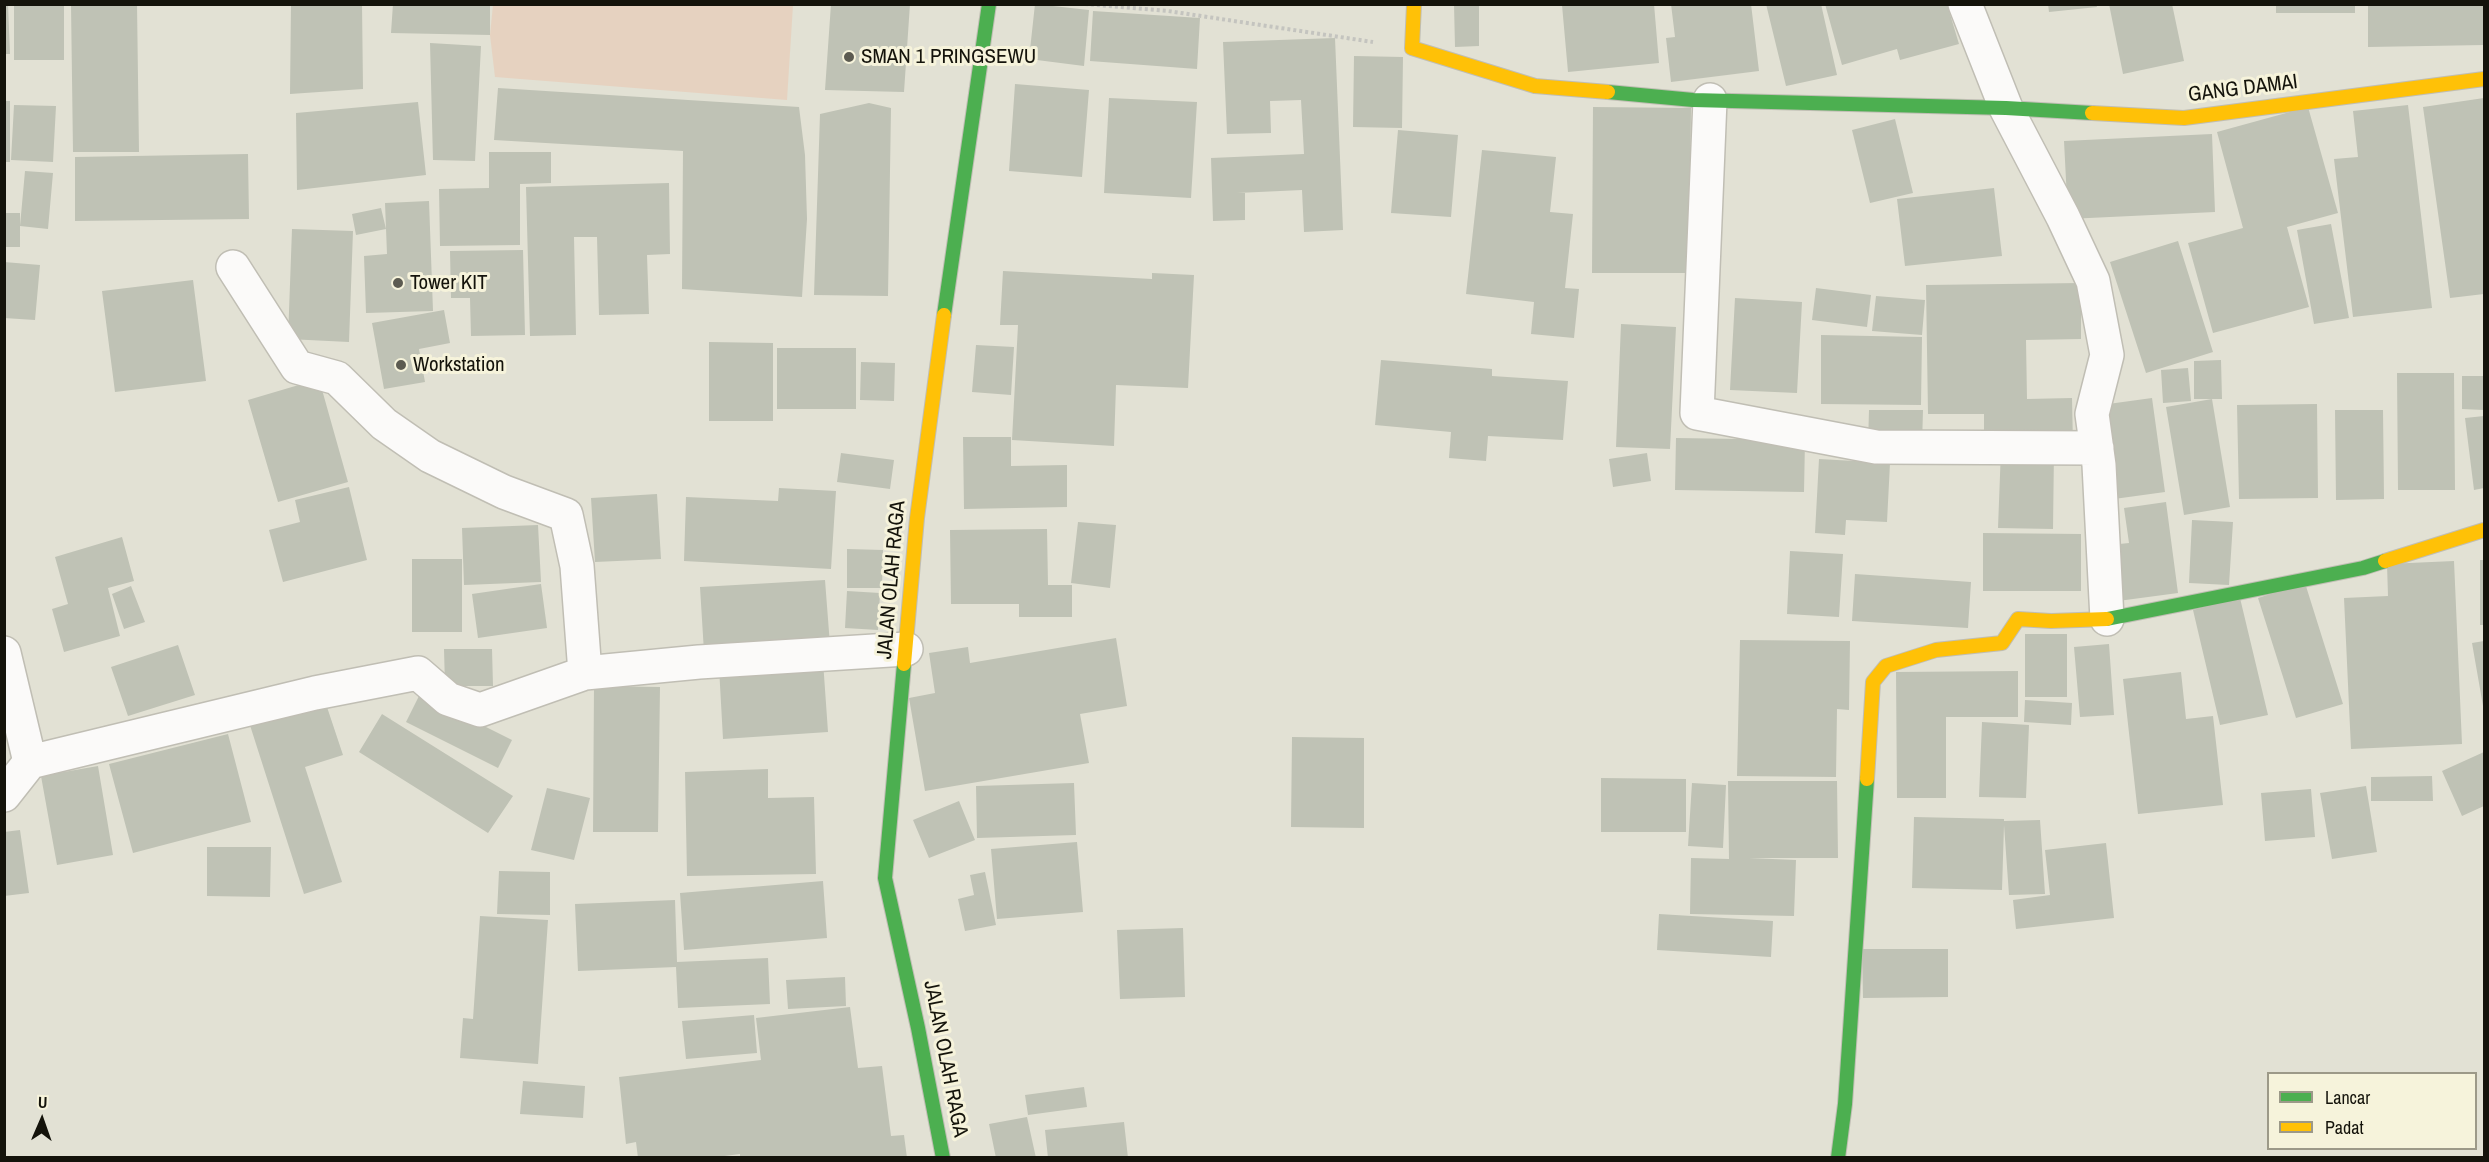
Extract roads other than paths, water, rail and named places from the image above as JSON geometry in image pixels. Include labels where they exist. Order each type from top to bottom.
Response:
[{"type":"street","name":"JALAN OLAH RAGA","points":[[943,1158],[918,1028],[885,878],[917,518],[989,4]]},
{"type":"street","name":"GANG DAMAI","points":[[1414,4],[1412,48],[1536,86],[1710,100],[2006,108],[2184,118],[2484,79]]},
{"type":"street","points":[[1965,4],[2006,108],[2063,217],[2093,281],[2107,355],[2092,414],[2097,448],[2107,619]]},
{"type":"street","points":[[1710,100],[1697,413],[1876,447],[2097,448]]},
{"type":"street","points":[[233,267],[297,367],[337,378],[384,424],[430,456],[504,492],[566,516],[577,566],[585,673]]},
{"type":"street","points":[[1838,1158],[1845,1104],[1873,682],[1886,666],[1936,650],[2002,643],[2018,619],[2051,621],[2107,619],[2363,568],[2484,530]]},
{"type":"street","points":[[4,795],[30,762],[315,693],[418,673],[448,699],[480,710],[585,673],[699,662],[906,649]]},
{"type":"street","points":[[4,653],[30,762]]},
{"type":"place","name":"SMAN 1 PRINGSEWU","points":[[849,57]]},
{"type":"place","name":"Tower KIT","points":[[398,283]]},
{"type":"place","name":"Workstation","points":[[401,365]]}]
